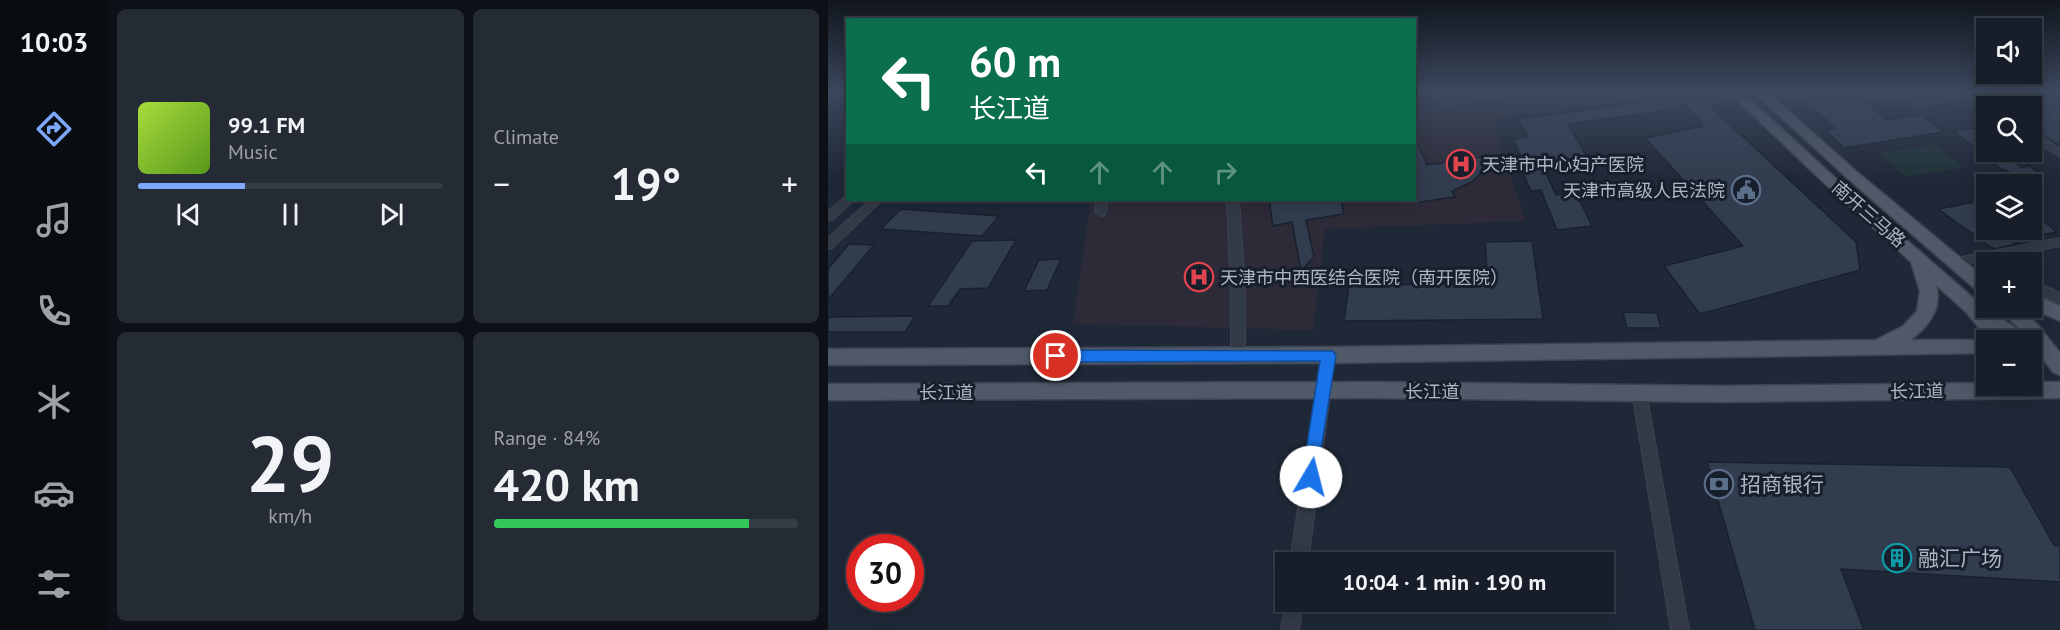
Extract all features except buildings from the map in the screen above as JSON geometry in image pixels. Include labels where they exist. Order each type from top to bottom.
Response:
[{"type":"main road","name":"南开三马路","points":[[1765,120],[1968,303],[1991,330]]},
{"type":"main road","name":"南开三马路","points":[[1793,120],[1976,280]]},
{"type":"main road","points":[[1876,347],[1905,335],[1921,319],[1930,301],[1929,283],[1905,245]]},
{"type":"main road","points":[[1942,251],[1976,271]]},
{"type":"main road","points":[[1968,303],[2005,330]]},
{"type":"main road","points":[[2042,305],[2060,314]]},
{"type":"main road","points":[[2018,318],[2031,329],[2043,352]]},
{"type":"main road","name":"长江道","points":[[828,357],[1238,356],[1976,346]]},
{"type":"main road","name":"长江道","points":[[2042,388],[2060,390]]},
{"type":"main road","name":"长江道","points":[[828,392],[1322,391],[1725,394],[1976,391]]},
{"type":"street","points":[[2042,141],[2060,154]]},
{"type":"street","points":[[828,217],[846,201]]},
{"type":"street","points":[[828,245],[875,201]]},
{"type":"street","points":[[1233,201],[1238,294],[1238,356]]},
{"type":"street","points":[[2022,252],[2060,242]]},
{"type":"street","points":[[1957,261],[1976,260]]},
{"type":"street","points":[[2042,291],[2060,298]]},
{"type":"street","points":[[1300,552],[1328,355]]},
{"type":"street","points":[[1639,392],[1680,630]]},
{"type":"street","points":[[1290,630],[1293,612]]},
{"type":"shaded area","name":"天津市中西医结合医院（南开医院）","points":[[1416,120],[1492,120],[1526,221],[1325,229],[1313,330],[1073,324],[1091,201],[1416,201]]},
{"type":"green space","points":[[1935,145],[1963,167],[1905,177],[1879,153]]},
{"type":"place","name":"天津市中心妇产医院","points":[[1461,164]]},
{"type":"place","name":"天津市高级人民法院","points":[[1746,190]]},
{"type":"place","name":"天津市中西医结合医院（南开医院）","points":[[1199,277]]},
{"type":"place","name":"招商银行","points":[[1719,484]]},
{"type":"place","name":"融汇广场","points":[[1897,558]]},
{"type":"route","points":[[1056,356],[1328,355],[1311,477]]}]
